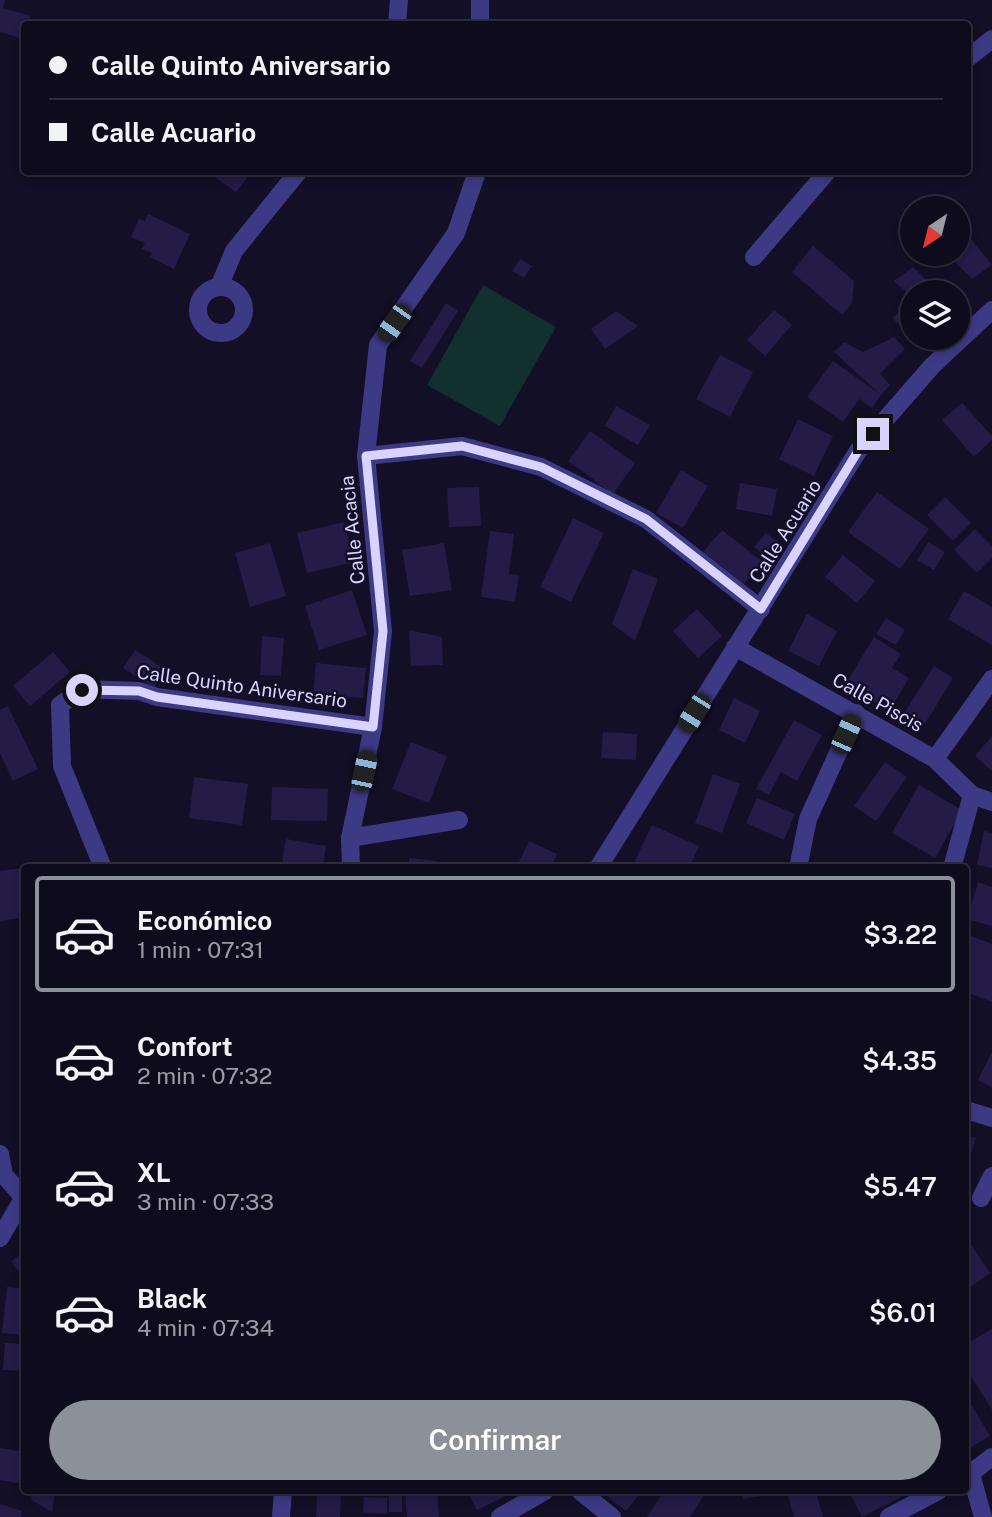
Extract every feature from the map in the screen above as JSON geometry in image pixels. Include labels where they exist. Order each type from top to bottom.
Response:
[{"type":"street","points":[[397,21],[399,0]]},
{"type":"street","points":[[480,0],[480,21]]},
{"type":"street","points":[[971,56],[992,39]]},
{"type":"street","points":[[219,286],[234,251],[296,175]]},
{"type":"street","name":"Calle Acacia","points":[[351,864],[350,838],[373,727],[383,631],[366,456],[378,345],[456,233],[476,175]]},
{"type":"street","points":[[754,257],[824,175]]},
{"type":"street","name":"Calle Acuario","points":[[600,864],[858,451],[932,366],[992,310]]},
{"type":"street","points":[[366,456],[462,446],[541,467],[646,519],[761,609]]},
{"type":"street","name":"Calle Piscis","points":[[735,647],[935,759],[972,795],[992,802]]},
{"type":"street","points":[[935,759],[992,679]]},
{"type":"street","name":"Calle Quinto Aniversario","points":[[101,864],[62,766],[60,705],[82,690],[139,691],[157,697],[373,727]]},
{"type":"street","points":[[799,864],[808,819],[856,713]]},
{"type":"street","points":[[952,864],[972,795]]},
{"type":"street","points":[[350,838],[459,820]]},
{"type":"street","points":[[969,1111],[992,1118]]},
{"type":"street","points":[[0,1154],[4,1175],[21,1194]]},
{"type":"street","points":[[981,1198],[992,1176]]},
{"type":"street","points":[[0,1238],[21,1202]]},
{"type":"street","points":[[969,1474],[992,1457]]},
{"type":"street","points":[[969,1478],[983,1517]]},
{"type":"street","points":[[281,1517],[283,1494]]},
{"type":"street","points":[[500,1517],[540,1494]]},
{"type":"street","points":[[584,1494],[612,1517]]},
{"type":"street","points":[[889,1517],[932,1494]]},
{"type":"green space","points":[[483,285],[556,327],[500,426],[427,385]]},
{"type":"building","points":[[0,0],[5,0],[3,8],[31,16],[29,21],[21,21],[20,38],[0,32]]},
{"type":"building","points":[[212,175],[249,175],[236,192]]},
{"type":"building","points":[[148,214],[190,234],[174,269],[150,257],[152,253],[142,249],[145,243],[131,237],[139,219],[145,221]]},
{"type":"building","points":[[970,238],[992,265],[972,279],[960,266],[970,266]]},
{"type":"building","points":[[813,246],[854,281],[852,303],[842,315],[792,272]]},
{"type":"building","points":[[520,259],[532,266],[524,278],[512,271]]},
{"type":"building","points":[[913,267],[927,280],[900,280],[900,286],[894,281]]},
{"type":"building","points":[[446,303],[458,311],[422,368],[410,361]]},
{"type":"building","points":[[774,310],[792,325],[765,356],[747,340]]},
{"type":"building","points":[[616,311],[638,326],[605,349],[591,329]]},
{"type":"building","points":[[900,311],[900,326],[892,318]]},
{"type":"building","points":[[894,337],[900,344],[900,350],[904,350],[880,374],[890,385],[881,395],[834,352],[844,342],[863,352]]},
{"type":"building","points":[[720,355],[753,372],[730,417],[696,399]]},
{"type":"building","points":[[833,361],[881,395],[872,408],[859,399],[843,422],[807,397]]},
{"type":"building","points":[[962,403],[992,436],[992,440],[974,457],[942,420]]},
{"type":"building","points":[[616,406],[650,425],[638,445],[605,426]]},
{"type":"building","points":[[798,419],[833,436],[814,476],[779,459]]},
{"type":"building","points":[[590,431],[635,463],[613,494],[568,461]]},
{"type":"building","points":[[681,470],[708,486],[683,528],[656,513]]},
{"type":"building","points":[[740,483],[777,489],[772,516],[736,509]]},
{"type":"building","points":[[479,487],[481,526],[449,527],[447,488]]},
{"type":"building","points":[[877,492],[929,529],[900,569],[848,532]]},
{"type":"building","points":[[945,497],[971,523],[953,541],[927,515]]},
{"type":"building","points":[[573,518],[604,533],[571,602],[540,587]]},
{"type":"building","points":[[344,522],[354,562],[307,573],[297,533]]},
{"type":"building","points":[[975,529],[992,546],[992,558],[977,573],[954,550]]},
{"type":"building","points":[[722,530],[763,562],[744,584],[703,552]]},
{"type":"building","points":[[490,531],[514,534],[509,574],[519,575],[515,602],[481,597]]},
{"type":"building","points":[[766,533],[784,547],[772,561],[754,547]]},
{"type":"building","points":[[928,542],[945,552],[934,570],[917,560]]},
{"type":"building","points":[[270,543],[286,596],[250,607],[235,553]]},
{"type":"building","points":[[444,543],[452,590],[410,596],[402,550]]},
{"type":"building","points":[[843,555],[875,581],[857,603],[825,577]]},
{"type":"building","points":[[633,569],[658,579],[635,641],[612,624]]},
{"type":"building","points":[[352,590],[367,635],[319,650],[305,606]]},
{"type":"building","points":[[964,591],[992,607],[992,645],[948,619]]},
{"type":"building","points":[[697,609],[722,636],[698,658],[673,631]]},
{"type":"building","points":[[807,614],[837,631],[819,666],[788,651]]},
{"type":"building","points":[[886,618],[905,630],[896,645],[876,634]]},
{"type":"building","points":[[409,630],[442,637],[443,665],[411,666]]},
{"type":"building","points":[[262,636],[284,638],[281,676],[260,675]]},
{"type":"building","points":[[874,637],[901,654],[892,668],[909,678],[889,711],[845,685]]},
{"type":"building","points":[[135,650],[165,669],[154,688],[123,668]]},
{"type":"building","points":[[53,652],[70,672],[30,706],[13,686]]},
{"type":"building","points":[[316,663],[366,668],[363,698],[313,694]]},
{"type":"building","points":[[934,666],[953,678],[925,724],[905,712]]},
{"type":"building","points":[[734,698],[760,711],[745,743],[719,730]]},
{"type":"building","points":[[8,706],[38,769],[13,781],[0,753],[0,710]]},
{"type":"building","points":[[794,720],[822,735],[797,781],[781,772],[769,795],[756,789]]},
{"type":"building","points":[[603,732],[637,734],[636,760],[601,758]]},
{"type":"building","points":[[992,736],[992,771],[975,756]]},
{"type":"building","points":[[411,742],[447,756],[429,803],[392,789]]},
{"type":"building","points":[[885,762],[907,777],[876,821],[854,806]]},
{"type":"building","points":[[713,774],[740,784],[722,833],[695,823]]},
{"type":"building","points":[[194,777],[248,784],[242,825],[189,818]]},
{"type":"building","points":[[919,785],[962,810],[935,858],[892,833]]},
{"type":"building","points":[[272,787],[328,789],[327,821],[271,820]]},
{"type":"building","points":[[757,798],[795,814],[784,840],[746,823]]},
{"type":"building","points":[[652,825],[699,846],[691,864],[634,863]]},
{"type":"building","points":[[984,831],[992,833],[992,868],[977,865]]},
{"type":"building","points":[[286,839],[326,846],[324,864],[282,864]]},
{"type":"building","points":[[529,841],[557,854],[553,864],[518,864]]},
{"type":"building","points":[[409,858],[437,861],[435,864],[408,864]]},
{"type":"building","points":[[21,868],[21,918],[0,921],[0,871]]},
{"type":"building","points":[[978,882],[992,887],[992,926],[969,920]]},
{"type":"building","points":[[969,935],[992,944],[992,1002],[969,993]]},
{"type":"building","points":[[992,1052],[992,1087],[978,1080]]},
{"type":"building","points":[[969,1136],[976,1138],[969,1158]]},
{"type":"building","points":[[969,1242],[990,1273],[969,1288]]},
{"type":"building","points":[[21,1254],[21,1274],[11,1262]]},
{"type":"building","points":[[7,1287],[21,1289],[21,1335],[2,1333]]},
{"type":"building","points":[[992,1329],[992,1410],[969,1373],[969,1342]]},
{"type":"building","points":[[5,1343],[21,1344],[21,1371],[3,1370]]},
{"type":"building","points":[[969,1401],[990,1436],[969,1448]]},
{"type":"building","points":[[0,1448],[21,1452],[21,1484],[0,1480]]},
{"type":"building","points":[[32,1494],[55,1494],[52,1512],[31,1500]]},
{"type":"building","points":[[317,1494],[341,1494],[340,1517],[316,1517]]},
{"type":"building","points":[[389,1494],[402,1495],[402,1512],[389,1512]]},
{"type":"building","points":[[405,1494],[437,1494],[439,1517],[407,1517]]},
{"type":"building","points":[[469,1494],[510,1494],[477,1510]]},
{"type":"building","points":[[604,1494],[640,1494],[626,1511]]},
{"type":"building","points":[[662,1494],[704,1495],[690,1517],[647,1517]]},
{"type":"building","points":[[742,1494],[767,1495],[743,1499]]},
{"type":"building","points":[[788,1494],[817,1494],[823,1517],[794,1517]]},
{"type":"building","points":[[850,1494],[900,1494],[901,1497],[862,1517]]},
{"type":"building","points":[[364,1497],[387,1498],[387,1514],[363,1513]]},
{"type":"building","points":[[0,1504],[22,1511],[21,1517],[0,1517]]},
{"type":"route","points":[[82,690],[139,691],[157,697],[373,727],[383,631],[366,456],[462,446],[541,467],[646,519],[761,609],[858,451],[873,434]]}]
